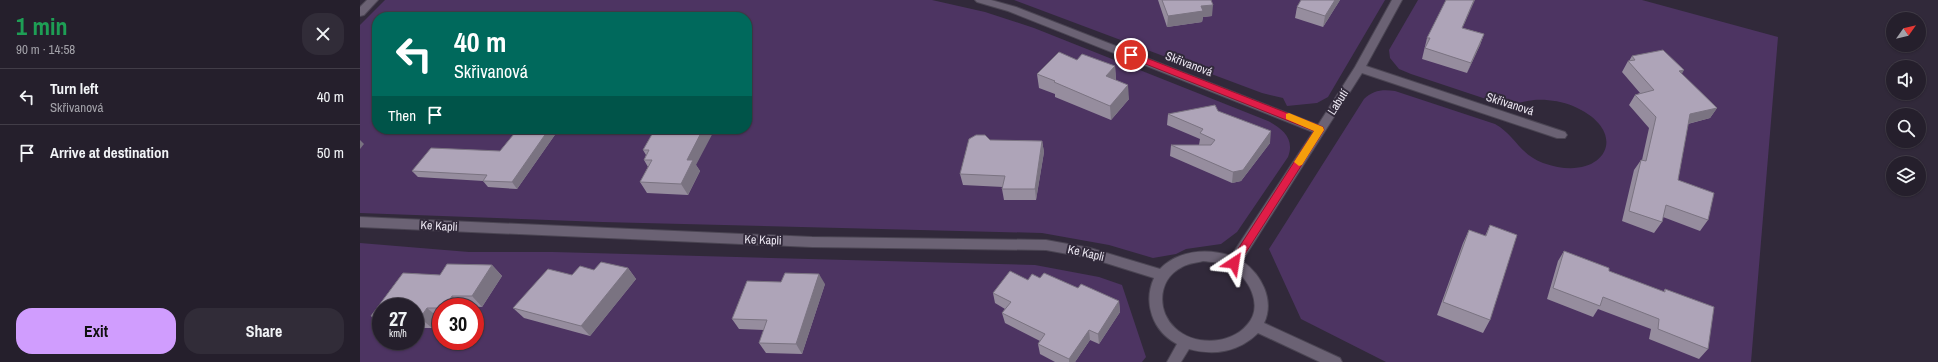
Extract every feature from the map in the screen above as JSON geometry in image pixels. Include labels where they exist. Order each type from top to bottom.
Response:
[{"type":"street","points":[[360,13],[373,0]]},
{"type":"street","name":"Skřivanová","points":[[980,0],[1019,12],[1279,112],[1320,130]]},
{"type":"street","name":"Labutí","points":[[1234,263],[1360,68],[1397,0]]},
{"type":"street","name":"Skřivanová","points":[[1360,68],[1561,135]]},
{"type":"street","name":"Ke Kapli","points":[[360,222],[812,242],[1046,245],[1090,252],[1162,275]]},
{"type":"street","points":[[1208,256],[1219,257],[1234,263],[1247,272],[1257,284],[1261,298],[1261,312],[1255,325],[1246,336],[1232,343],[1217,347],[1201,346],[1185,342],[1170,332],[1158,314],[1154,304],[1156,289],[1162,275],[1173,265],[1187,258],[1208,256]]},
{"type":"street","points":[[1255,325],[1335,362]]},
{"type":"street","points":[[1174,362],[1185,342]]},
{"type":"shaded area","points":[[385,0],[932,0],[985,12],[1034,28],[1268,121],[1283,131],[1289,140],[1290,145],[1288,157],[1237,232],[1221,244],[1186,249],[1176,254],[1153,258],[1109,245],[1042,233],[602,222],[360,213],[360,25],[372,13],[372,134],[752,134],[752,12],[373,12]]},
{"type":"shaded area","points":[[1014,0],[1385,0],[1328,97],[1317,103],[1287,106],[1283,98],[1262,93]]},
{"type":"shaded area","points":[[1418,0],[1642,0],[1778,37],[1751,362],[1386,362],[1301,319],[1269,249],[1367,96],[1382,90],[1395,91],[1495,124],[1508,133],[1528,155],[1543,163],[1564,168],[1582,167],[1595,161],[1604,152],[1606,141],[1603,129],[1592,117],[1573,106],[1543,100],[1512,104],[1498,103],[1399,69],[1390,58],[1389,50]]},
{"type":"shaded area","points":[[360,243],[469,252],[553,252],[1035,265],[1099,277],[1122,285],[1146,357],[1142,362],[360,362]]},
{"type":"building","points":[[1162,0],[1211,0],[1213,5],[1201,6],[1203,11],[1168,16]]},
{"type":"building","points":[[1301,0],[1335,0],[1325,16],[1297,7]]},
{"type":"building","points":[[1446,0],[1474,0],[1462,28],[1484,34],[1471,63],[1425,48],[1430,38],[1427,38]]},
{"type":"building","points":[[1663,50],[1684,70],[1679,71],[1717,108],[1690,114],[1678,180],[1714,193],[1708,220],[1666,205],[1662,222],[1629,211],[1641,160],[1646,161],[1656,117],[1635,95],[1654,90],[1628,61],[1635,60],[1632,56]]},
{"type":"building","points":[[1059,52],[1077,60],[1082,54],[1115,66],[1106,76],[1128,85],[1110,106],[1037,74]]},
{"type":"building","points":[[1215,105],[1218,111],[1271,131],[1243,170],[1233,172],[1171,145],[1211,145],[1215,140],[1200,133],[1203,129],[1168,114]]},
{"type":"building","points":[[514,134],[546,134],[512,182],[483,181],[487,175],[412,171],[431,148],[500,151]]},
{"type":"building","points":[[652,134],[700,134],[687,160],[693,160],[681,184],[640,182],[652,160],[644,160],[649,150],[643,150]]},
{"type":"building","points":[[976,135],[985,135],[990,140],[1042,141],[1035,189],[1002,189],[1005,176],[960,174],[969,139]]},
{"type":"building","points":[[1490,225],[1517,235],[1490,320],[1443,302],[1469,230],[1486,236]]},
{"type":"building","points":[[1564,251],[1609,268],[1609,271],[1665,292],[1665,289],[1714,307],[1708,349],[1658,329],[1659,319],[1603,297],[1600,306],[1553,288]]},
{"type":"building","points":[[601,262],[628,268],[581,326],[513,308],[548,269],[572,275],[580,266],[594,270]]},
{"type":"building","points":[[447,264],[492,265],[472,296],[432,298],[432,308],[427,308],[424,312],[424,298],[384,298],[403,273],[440,275]]},
{"type":"building","points":[[1010,271],[1028,280],[1032,274],[1040,278],[1044,273],[1078,288],[1081,284],[1119,301],[1098,334],[1089,330],[1069,359],[1038,344],[1045,334],[1002,313],[1011,302],[993,293]]},
{"type":"building","points":[[785,273],[819,274],[796,344],[759,343],[767,320],[732,319],[747,281],[781,282]]},
{"type":"slow traffic","points":[[1289,116],[1320,130],[1299,162]]},
{"type":"route","points":[[1131,55],[1279,112],[1320,130],[1234,263]]}]
